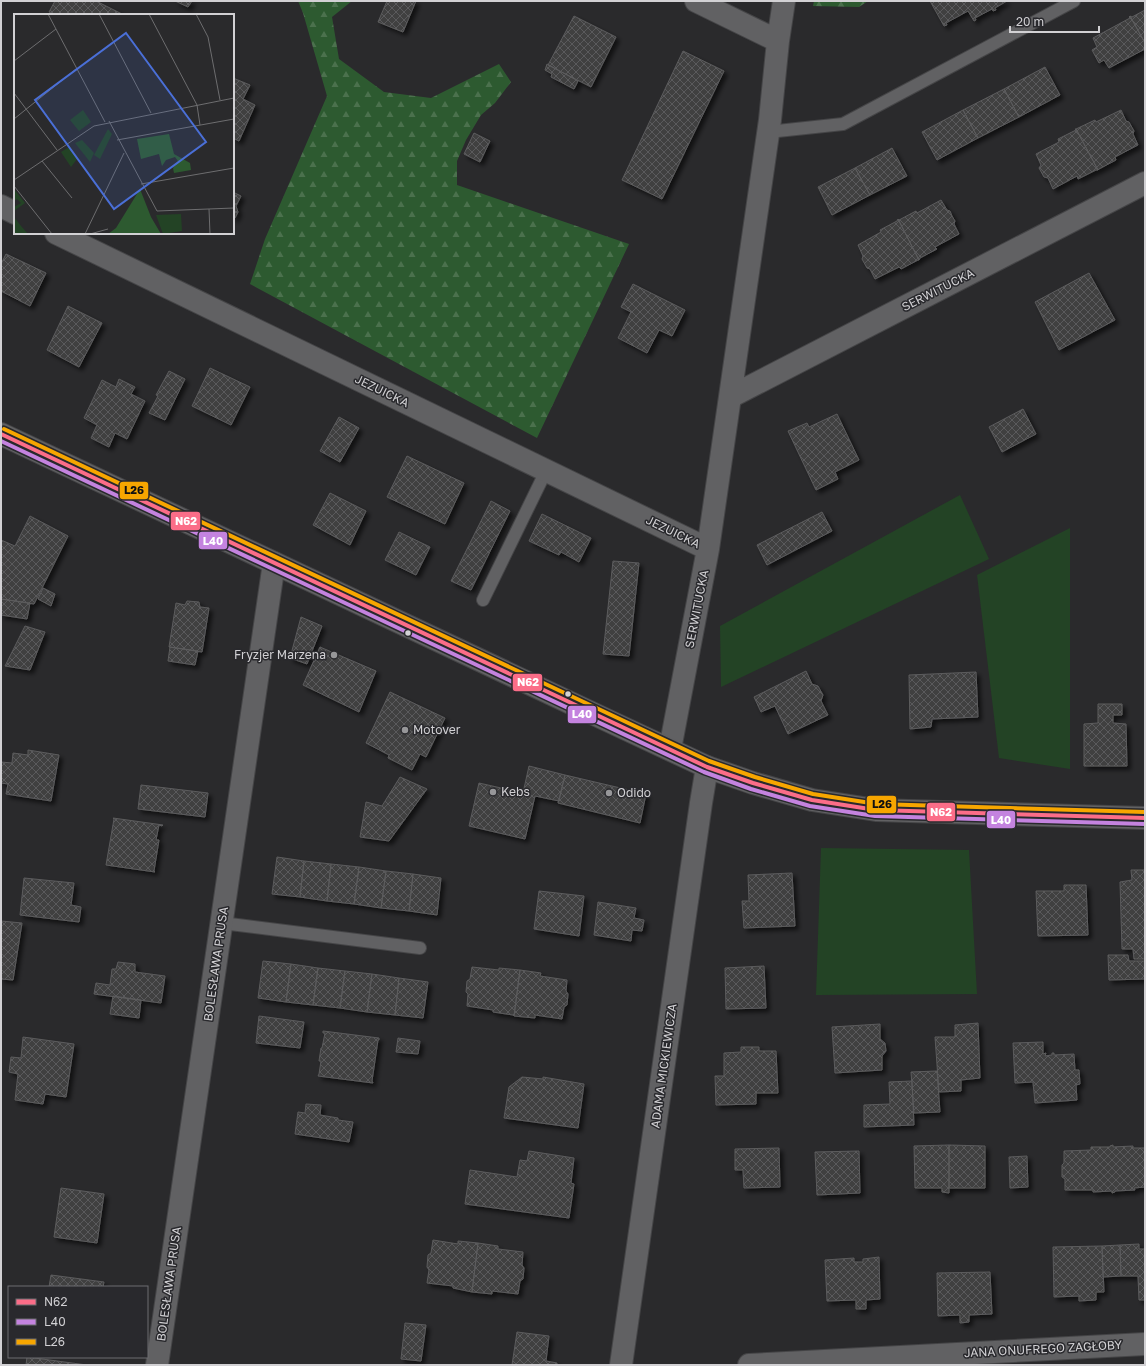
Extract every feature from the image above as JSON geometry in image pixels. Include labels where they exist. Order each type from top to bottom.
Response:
[{"type":"street","points":[[696,1],[778,41]]},
{"type":"street","name":"SERWITUCKA","points":[[670,749],[708,549],[768,132],[784,1]]},
{"type":"street","name":"SERWITUCKA","points":[[730,397],[1145,183]]},
{"type":"street","points":[[1,206],[14,212]]},
{"type":"street","name":"JEZUICKA","points":[[58,234],[708,549]]},
{"type":"street","points":[[1,434],[670,749],[707,766],[753,783],[812,800],[876,810],[1145,818]]},
{"type":"street","name":"BOLESŁAWA PRUSA","points":[[158,1365],[274,563]]},
{"type":"street","name":"ADAMA MICKIEWICZA","points":[[621,1365],[707,766]]},
{"type":"street","name":"JANA ONUFREGO ZAGŁOBY","points":[[749,1365],[1145,1344]]},
{"type":"lane","points":[[768,132],[843,124],[1074,1]]},
{"type":"lane","points":[[482,600],[546,471]]},
{"type":"lane","points":[[222,923],[420,948]]},
{"type":"green space","points":[[298,1],[352,1],[332,17],[339,59],[384,92],[431,98],[499,64],[511,82],[495,103],[481,115],[466,140],[457,161],[457,185],[629,244],[537,438],[250,284],[265,239],[327,96],[303,13]]},
{"type":"green space","points":[[814,1],[868,1],[859,7],[813,6]]},
{"type":"green space","points":[[960,495],[989,559],[721,687],[720,626]]},
{"type":"green space","points":[[1070,528],[1070,769],[999,758],[977,575]]},
{"type":"green space","points":[[821,848],[969,850],[977,994],[816,995]]},
{"type":"building","points":[[55,1],[96,1],[122,14],[53,14],[49,12]]},
{"type":"building","points":[[175,1],[192,1],[188,7]]},
{"type":"building","points":[[387,1],[416,1],[403,32],[378,22]]},
{"type":"building","points":[[930,1],[1007,1],[995,8],[996,10],[993,11],[992,9],[975,18],[976,20],[974,21],[968,11],[946,23],[947,25],[944,26]]},
{"type":"building","points":[[1145,10],[1145,43],[1130,16],[1132,17]]},
{"type":"building","points":[[574,16],[616,37],[591,87],[548,65]]},
{"type":"building","points":[[1130,16],[1145,43],[1145,49],[1109,68],[1104,60],[1099,63],[1092,50],[1097,47],[1093,38],[1130,18]]},
{"type":"building","points":[[683,51],[724,71],[662,199],[622,180]]},
{"type":"building","points":[[547,64],[578,81],[574,89],[551,77],[552,74],[545,70]]},
{"type":"building","points":[[1045,67],[1060,95],[1019,117],[1004,89]]},
{"type":"building","points":[[234,78],[250,85],[243,99],[255,105],[239,141],[234,138]]},
{"type":"building","points":[[1004,89],[1019,117],[978,138],[963,110]]},
{"type":"building","points":[[963,110],[978,138],[937,160],[922,132]]},
{"type":"building","points":[[1121,110],[1126,121],[1129,122],[1134,131],[1133,134],[1138,145],[1115,157],[1116,160],[1098,170],[1076,129],[1095,120],[1096,122]]},
{"type":"building","points":[[1076,129],[1098,170],[1078,179],[1077,176],[1053,189],[1048,178],[1044,177],[1039,168],[1041,165],[1036,154],[1059,142],[1058,139],[1076,130]]},
{"type":"building","points":[[474,133],[490,141],[480,162],[464,154]]},
{"type":"building","points":[[892,148],[907,176],[870,195],[855,168]]},
{"type":"building","points":[[855,168],[870,195],[832,215],[818,187]]},
{"type":"building","points":[[234,192],[241,196],[236,206],[238,212],[235,218]]},
{"type":"building","points":[[941,200],[947,210],[950,211],[959,234],[935,247],[937,249],[919,260],[898,219],[899,220],[916,211],[917,213]]},
{"type":"building","points":[[898,219],[919,260],[901,269],[899,267],[875,279],[870,269],[867,268],[862,259],[863,256],[858,245],[881,232],[880,230]]},
{"type":"building","points":[[6,254],[46,273],[30,306],[1,291],[1,264]]},
{"type":"building","points":[[1089,273],[1115,320],[1059,350],[1035,302]]},
{"type":"building","points":[[633,284],[685,310],[672,336],[659,330],[647,353],[618,338],[631,312],[621,307]]},
{"type":"building","points":[[68,306],[102,323],[79,367],[47,350]]},
{"type":"building","points":[[210,368],[250,387],[231,425],[192,406]]},
{"type":"building","points":[[169,371],[185,379],[165,420],[149,413],[158,396],[156,395]]},
{"type":"building","points":[[119,379],[135,387],[131,394],[145,401],[127,439],[115,433],[109,447],[91,438],[97,425],[84,418],[102,380],[116,387]]},
{"type":"building","points":[[1023,409],[1036,434],[1002,452],[989,427]]},
{"type":"building","points":[[837,414],[859,460],[835,472],[838,479],[816,490],[788,431],[807,423],[809,427]]},
{"type":"building","points":[[339,417],[359,428],[340,462],[320,451]]},
{"type":"building","points":[[407,456],[464,483],[445,524],[387,497]]},
{"type":"building","points":[[330,493],[366,511],[350,545],[313,525]]},
{"type":"building","points":[[491,501],[510,511],[471,590],[451,581]]},
{"type":"building","points":[[822,512],[832,531],[767,565],[757,545]]},
{"type":"building","points":[[542,514],[591,538],[579,562],[561,552],[559,555],[529,541]]},
{"type":"building","points":[[30,516],[68,536],[34,604],[1,599],[1,540],[15,546]]},
{"type":"building","points":[[399,532],[430,547],[416,575],[385,560]]},
{"type":"building","points":[[613,561],[639,563],[629,656],[603,654]]},
{"type":"building","points":[[43,588],[55,594],[51,606],[38,599]]},
{"type":"building","points":[[1,599],[30,603],[27,619],[1,615]]},
{"type":"building","points":[[187,601],[199,602],[200,607],[209,608],[202,652],[169,647],[176,603],[185,605]]},
{"type":"building","points":[[301,617],[322,626],[307,664],[290,658]]},
{"type":"building","points":[[25,626],[45,632],[30,670],[5,666]]},
{"type":"building","points":[[170,647],[198,651],[195,665],[168,661]]},
{"type":"building","points":[[320,647],[376,671],[359,712],[303,685]]},
{"type":"building","points":[[806,671],[812,684],[818,686],[823,695],[821,701],[828,715],[788,734],[775,706],[761,712],[754,697]]},
{"type":"building","points":[[976,672],[978,717],[932,719],[931,727],[910,729],[909,675]]},
{"type":"building","name":"Motover","points":[[390,692],[445,718],[426,757],[420,754],[412,770],[388,758],[389,755],[366,743]]},
{"type":"building","points":[[1098,704],[1122,704],[1122,715],[1113,715],[1113,723],[1126,724],[1127,766],[1084,766],[1084,724],[1098,723]]},
{"type":"building","points":[[28,750],[59,755],[51,801],[6,794],[8,784],[1,783],[1,762],[12,763],[13,753],[28,755]]},
{"type":"building","points":[[529,766],[565,775],[559,801],[535,796],[525,839],[469,826],[479,783],[523,793]]},
{"type":"building","points":[[565,775],[646,794],[640,823],[558,803]]},
{"type":"building","points":[[400,777],[427,789],[389,841],[360,837],[366,802],[382,806]]},
{"type":"building","points":[[141,785],[208,793],[205,817],[138,809]]},
{"type":"building","points":[[113,818],[163,825],[159,825],[156,840],[159,840],[155,872],[106,865]]},
{"type":"building","points":[[277,857],[304,861],[300,897],[272,894]]},
{"type":"building","points":[[304,861],[331,864],[327,901],[300,897]]},
{"type":"building","points":[[331,864],[359,867],[354,904],[327,901]]},
{"type":"building","points":[[359,867],[386,871],[381,908],[354,904]]},
{"type":"building","points":[[1131,870],[1145,870],[1145,959],[1134,959],[1133,949],[1122,949],[1120,882],[1132,880]]},
{"type":"building","points":[[386,871],[413,874],[409,911],[381,908]]},
{"type":"building","points":[[792,873],[795,926],[744,928],[742,901],[749,901],[748,875]]},
{"type":"building","points":[[413,874],[441,878],[437,915],[409,911]]},
{"type":"building","points":[[24,878],[74,883],[71,905],[81,907],[79,922],[20,915]]},
{"type":"building","points":[[1064,885],[1086,885],[1088,935],[1038,936],[1036,891],[1064,891]]},
{"type":"building","points":[[539,891],[584,896],[579,936],[534,929]]},
{"type":"building","points":[[598,902],[636,908],[634,918],[644,920],[642,931],[632,930],[631,941],[594,935]]},
{"type":"building","points":[[1,921],[22,923],[13,980],[1,979]]},
{"type":"building","points":[[1108,955],[1128,955],[1129,961],[1145,961],[1145,979],[1109,980]]},
{"type":"building","points":[[263,961],[291,964],[286,1002],[258,998]]},
{"type":"building","points":[[118,962],[135,964],[135,972],[165,976],[161,1003],[94,994],[96,983],[110,985],[112,969],[116,969]]},
{"type":"building","points":[[291,964],[318,968],[313,1005],[286,1002]]},
{"type":"building","points":[[764,966],[766,1008],[726,1009],[725,968]]},
{"type":"building","points":[[472,967],[499,970],[499,968],[520,970],[514,1016],[493,1012],[493,1010],[467,1006],[467,981],[470,979]]},
{"type":"building","points":[[318,968],[345,971],[340,1008],[313,1005]]},
{"type":"building","points":[[520,970],[541,973],[540,976],[567,980],[567,1005],[564,1007],[562,1019],[535,1015],[535,1018],[514,1016]]},
{"type":"building","points":[[345,971],[372,974],[367,1012],[340,1008]]},
{"type":"building","points":[[372,974],[399,978],[395,1015],[367,1012]]},
{"type":"building","points":[[399,978],[428,982],[423,1018],[395,1015]]},
{"type":"building","points":[[113,996],[141,1000],[139,1018],[110,1014]]},
{"type":"building","points":[[259,1016],[304,1022],[300,1048],[256,1043]]},
{"type":"building","points":[[978,1023],[980,1078],[961,1080],[961,1091],[939,1092],[935,1037],[955,1037],[955,1025]]},
{"type":"building","points":[[880,1024],[880,1039],[885,1043],[886,1051],[882,1056],[882,1070],[835,1073],[832,1027]]},
{"type":"building","points":[[323,1031],[379,1038],[372,1081],[373,1083],[318,1076],[321,1061],[319,1061],[321,1048],[325,1033],[323,1033]]},
{"type":"building","points":[[23,1037],[74,1044],[66,1097],[45,1094],[43,1104],[15,1100],[18,1074],[9,1072],[11,1057],[21,1058]]},
{"type":"building","points":[[398,1038],[420,1041],[418,1054],[396,1052]]},
{"type":"building","points":[[1043,1042],[1043,1054],[1046,1053],[1045,1056],[1052,1055],[1052,1053],[1054,1053],[1054,1055],[1074,1054],[1075,1070],[1079,1070],[1080,1084],[1076,1085],[1077,1100],[1035,1103],[1033,1082],[1015,1083],[1013,1043]]},
{"type":"building","points":[[741,1047],[759,1047],[759,1051],[776,1051],[778,1093],[756,1093],[756,1104],[716,1105],[715,1076],[724,1076],[724,1053],[741,1052]]},
{"type":"building","points":[[937,1071],[940,1112],[914,1113],[911,1072]]},
{"type":"building","points":[[522,1077],[543,1079],[543,1077],[584,1084],[578,1128],[504,1118],[509,1087]]},
{"type":"building","points":[[912,1081],[914,1125],[864,1127],[864,1105],[890,1104],[889,1082]]},
{"type":"building","points":[[306,1104],[321,1105],[320,1115],[353,1122],[349,1142],[295,1134],[298,1112],[305,1113]]},
{"type":"building","points":[[949,1145],[985,1146],[985,1188],[949,1188]]},
{"type":"building","points":[[949,1145],[949,1193],[942,1192],[942,1188],[915,1188],[914,1146]]},
{"type":"building","points":[[1113,1145],[1113,1147],[1133,1146],[1133,1148],[1145,1148],[1145,1187],[1134,1188],[1135,1190],[1115,1191],[1112,1193],[1112,1191],[1093,1192],[1093,1190],[1065,1190],[1065,1179],[1062,1177],[1064,1151],[1091,1150],[1091,1147],[1110,1147]]},
{"type":"building","points":[[779,1148],[780,1187],[744,1188],[743,1170],[735,1170],[735,1149]]},
{"type":"building","points":[[529,1151],[574,1158],[571,1183],[574,1184],[569,1218],[465,1204],[470,1170],[517,1177],[520,1160],[527,1161]]},
{"type":"building","points":[[859,1151],[860,1193],[817,1195],[815,1152]]},
{"type":"building","points":[[1027,1156],[1028,1187],[1010,1188],[1009,1157]]},
{"type":"building","points":[[61,1188],[104,1194],[97,1243],[54,1237]]},
{"type":"building","points":[[433,1240],[458,1244],[458,1241],[478,1243],[472,1292],[453,1288],[453,1286],[427,1283],[429,1270],[427,1267],[428,1255],[431,1253]]},
{"type":"building","points":[[478,1243],[498,1246],[498,1249],[523,1252],[523,1279],[520,1281],[518,1294],[492,1291],[492,1294],[472,1292]]},
{"type":"building","points":[[1139,1244],[1139,1249],[1145,1249],[1145,1300],[1139,1300],[1138,1276],[1121,1276],[1120,1245]]},
{"type":"building","points":[[1120,1245],[1121,1276],[1103,1277],[1102,1246]]},
{"type":"building","points":[[1102,1246],[1104,1292],[1096,1292],[1096,1300],[1079,1301],[1079,1296],[1054,1297],[1053,1247]]},
{"type":"building","points":[[879,1257],[880,1299],[866,1300],[866,1309],[856,1309],[856,1300],[827,1301],[825,1260],[854,1258],[854,1262],[863,1262],[863,1259]]},
{"type":"building","points":[[990,1272],[992,1314],[969,1315],[969,1322],[960,1323],[960,1315],[938,1316],[937,1273]]},
{"type":"building","points":[[51,1275],[104,1282],[103,1286],[49,1286]]},
{"type":"building","points":[[405,1323],[426,1325],[421,1361],[401,1359]]},
{"type":"building","points":[[517,1332],[549,1336],[546,1361],[557,1363],[557,1365],[512,1365]]},
{"type":"building","points":[[27,1358],[34,1358],[87,1365],[26,1365]]},
{"type":"transit line","name":"L26","points":[[4,429],[709,761],[755,777],[813,794],[877,804],[1145,812]]},
{"type":"transit line","name":"N62","points":[[1,434],[707,767],[753,783],[812,800],[876,810],[1145,818]]},
{"type":"transit line","name":"L40","points":[[1,441],[704,772],[751,789],[810,806],[875,816],[1145,824]]},
{"type":"place","name":"Fryzjer Marzena","points":[[334,655]]},
{"type":"place","name":"Motover","points":[[405,730]]},
{"type":"place","name":"Kebs","points":[[493,792]]},
{"type":"place","name":"Odido","points":[[609,793]]}]
